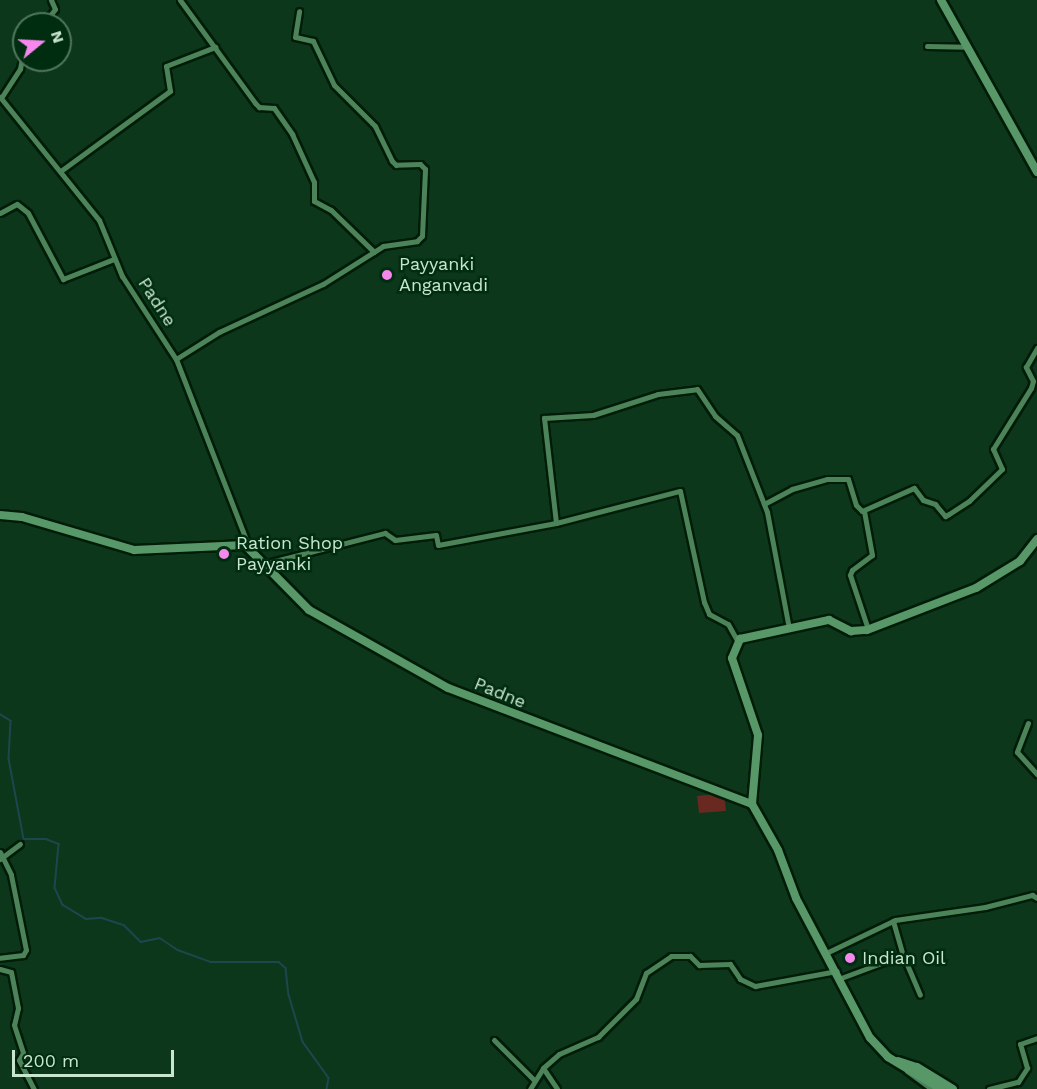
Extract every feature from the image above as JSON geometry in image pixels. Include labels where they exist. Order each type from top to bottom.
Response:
[{"type":"main road","points":[[941,0],[1037,172]]},
{"type":"main road","points":[[0,515],[22,517],[134,550],[249,547]]},
{"type":"main road","points":[[941,1089],[888,1057],[870,1038],[752,804],[758,735],[732,658],[738,642],[829,620],[851,631],[868,629],[976,588],[1020,561],[1037,539]]},
{"type":"main road","name":"Padne","points":[[249,547],[309,610],[448,688],[752,804]]},
{"type":"main road","points":[[888,1057],[917,1066],[952,1089]]},
{"type":"street","points":[[180,0],[255,103],[259,107],[274,108],[292,134],[314,182],[314,201],[331,210],[374,252]]},
{"type":"street","points":[[176,359],[219,332],[323,284],[389,244],[420,239],[426,214],[425,169],[420,164],[396,165],[392,161],[375,126],[334,85],[313,41],[295,37],[299,11]]},
{"type":"street","points":[[62,170],[170,91],[166,66],[214,46]]},
{"type":"street","points":[[927,46],[966,47]]},
{"type":"street","points":[[0,98],[18,72]]},
{"type":"street","name":"Padne","points":[[0,98],[62,170],[99,220],[114,259],[133,296],[176,359],[249,547]]},
{"type":"street","points":[[0,213],[17,204],[28,213],[63,279],[114,259]]},
{"type":"street","points":[[864,511],[914,488],[923,500],[935,504],[945,516],[969,501],[1002,469],[993,448],[1031,388],[1033,381],[1027,365],[1037,348]]},
{"type":"street","points":[[556,523],[544,418],[593,415],[647,396],[698,389],[715,416],[737,435],[764,504],[771,525],[789,628]]},
{"type":"street","points":[[764,504],[792,489],[827,479],[848,479],[856,505],[864,511],[872,555],[852,570],[850,576],[868,629]]},
{"type":"street","points":[[263,564],[385,532],[395,540],[436,535],[438,544],[556,523],[680,491],[704,602],[709,614],[731,628],[738,642]]},
{"type":"street","points":[[1028,723],[1017,752],[1037,774]]},
{"type":"street","points":[[0,958],[23,955],[26,950],[1,856],[20,844]]},
{"type":"street","points":[[826,953],[893,921],[985,907],[1032,895],[1037,898]]},
{"type":"street","points":[[893,921],[903,956],[920,995]]},
{"type":"street","points":[[530,1089],[543,1068],[559,1054],[598,1037],[636,999],[646,973],[671,956],[690,957],[699,965],[730,964],[740,979],[755,986],[839,974],[903,956]]},
{"type":"street","points":[[0,969],[11,972],[18,1008],[14,1025],[23,1053],[19,1060],[34,1089]]},
{"type":"street","points":[[988,1089],[1017,1082],[1027,1068],[1020,1044],[1037,1038]]},
{"type":"street","points":[[494,1040],[534,1080]]},
{"type":"street","points":[[543,1068],[557,1089]]},
{"type":"street","points":[[904,1068],[932,1089]]},
{"type":"shaded area","points":[[724,793],[726,811],[699,813],[697,796]]},
{"type":"waterway","points":[[0,714],[11,721],[9,759],[24,839],[46,839],[59,844],[55,888],[63,905],[86,919],[102,918],[124,925],[141,942],[160,938],[178,950],[211,962],[279,962],[286,968],[289,995],[303,1042],[329,1078],[327,1089]]},
{"type":"place","name":"Payyanki Anganvadi","points":[[387,275]]},
{"type":"place","name":"Ration Shop Payyanki","points":[[224,554]]},
{"type":"place","name":"Indian Oil","points":[[850,958]]}]
